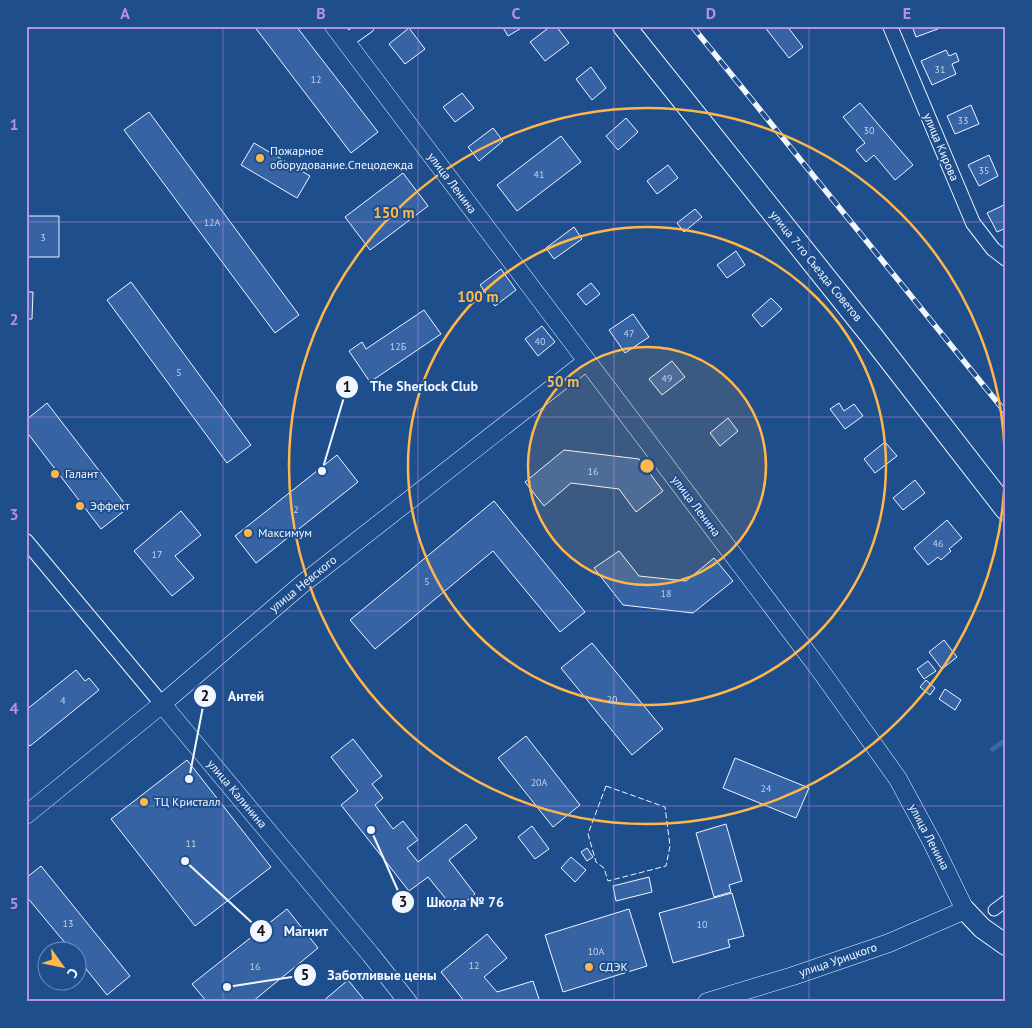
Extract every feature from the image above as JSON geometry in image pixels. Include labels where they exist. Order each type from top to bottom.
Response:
[{"type":"main road","name":"улица 7-го Съезда Советов","points":[[624,26],[871,335],[1006,509]]},
{"type":"main road","name":"улица Ленина","points":[[965,910],[982,928],[1006,945]]},
{"type":"street","name":"улица Ленина","points":[[334,26],[820,670],[898,779],[932,842],[965,910]]},
{"type":"street","points":[[346,41],[367,26]]},
{"type":"street","name":"улица Кирова","points":[[890,26],[973,223],[993,249],[1006,259]]},
{"type":"street","name":"улица Невского","points":[[26,815],[162,704],[301,585],[587,361]]},
{"type":"street","name":"улица Калинина","points":[[26,541],[408,1002]]},
{"type":"street","points":[[994,910],[1006,901]]},
{"type":"street","name":"улица Урицкого","points":[[707,1002],[793,976],[889,943],[965,910]]},
{"type":"building","points":[[254,26],[296,26],[378,132],[351,153]]},
{"type":"building","points":[[502,26],[522,26],[523,27],[508,36]]},
{"type":"building","points":[[551,26],[556,26],[569,43],[545,61],[530,42]]},
{"type":"building","points":[[764,26],[787,26],[803,47],[789,58]]},
{"type":"building","points":[[912,26],[942,26],[943,27],[916,37]]},
{"type":"building","points":[[409,28],[425,49],[405,64],[389,44]]},
{"type":"building","points":[[946,50],[949,56],[956,53],[959,61],[952,64],[956,74],[932,85],[921,61]]},
{"type":"building","points":[[591,67],[606,88],[592,100],[576,79]]},
{"type":"building","points":[[462,93],[474,108],[455,122],[443,107]]},
{"type":"building","points":[[860,103],[913,165],[895,180],[874,155],[866,162],[856,150],[865,143],[843,117]]},
{"type":"building","points":[[971,105],[979,124],[955,134],[947,116]]},
{"type":"building","points":[[149,112],[299,315],[275,333],[124,130]]},
{"type":"building","points":[[626,118],[638,132],[618,150],[606,136]]},
{"type":"building","points":[[493,128],[503,141],[479,161],[468,147]]},
{"type":"building","points":[[561,136],[581,162],[517,211],[497,185]]},
{"type":"building","points":[[254,143],[310,176],[297,198],[241,165]]},
{"type":"building","points":[[989,155],[998,176],[979,186],[968,165]]},
{"type":"building","points":[[668,165],[678,178],[657,194],[647,181]]},
{"type":"building","points":[[403,173],[428,206],[370,250],[345,217]]},
{"type":"building","points":[[1006,204],[1006,228],[997,232],[987,213]]},
{"type":"building","points":[[695,209],[702,217],[684,232],[677,223]]},
{"type":"building","points":[[26,216],[59,216],[59,257],[26,257]]},
{"type":"building","points":[[574,227],[582,239],[554,259],[546,248]]},
{"type":"building","points":[[736,251],[745,265],[727,278],[717,265]]},
{"type":"building","points":[[501,269],[516,290],[495,306],[480,285]]},
{"type":"building","points":[[131,282],[251,445],[227,463],[107,300]]},
{"type":"building","points":[[591,283],[600,294],[586,305],[577,294]]},
{"type":"building","points":[[26,292],[33,292],[32,319],[26,319]]},
{"type":"building","points":[[771,298],[782,309],[762,327],[752,315]]},
{"type":"building","points":[[424,310],[441,334],[370,382],[349,351],[362,342],[366,349]]},
{"type":"building","points":[[633,314],[649,337],[625,353],[609,330]]},
{"type":"building","points":[[542,326],[555,342],[538,356],[525,339]]},
{"type":"building","points":[[672,361],[685,377],[662,395],[649,379]]},
{"type":"building","points":[[47,403],[128,508],[101,529],[26,431],[26,420]]},
{"type":"building","points":[[839,403],[844,411],[854,404],[863,416],[845,429],[830,409]]},
{"type":"building","points":[[728,418],[738,431],[720,446],[710,433]]},
{"type":"building","points":[[885,442],[897,456],[875,473],[864,459]]},
{"type":"building","points":[[564,450],[639,459],[663,491],[636,512],[619,489],[571,483],[544,506],[525,482]]},
{"type":"building","points":[[337,455],[358,482],[256,563],[235,536]]},
{"type":"building","points":[[915,480],[925,493],[903,510],[893,498]]},
{"type":"building","points":[[494,501],[585,612],[560,632],[493,551],[375,649],[350,620]]},
{"type":"building","points":[[181,511],[201,535],[175,556],[194,578],[172,596],[134,551]]},
{"type":"building","points":[[947,520],[962,538],[949,549],[951,551],[941,560],[938,557],[928,565],[914,548]]},
{"type":"building","points":[[619,551],[639,576],[686,581],[714,558],[733,581],[693,613],[623,605],[594,568]]},
{"type":"building","points":[[944,640],[957,657],[942,669],[929,652]]},
{"type":"building","points":[[592,643],[663,729],[632,755],[561,668]]},
{"type":"building","points":[[928,661],[936,671],[924,679],[917,669]]},
{"type":"building","points":[[76,670],[85,681],[89,678],[99,690],[30,746],[26,741],[26,710]]},
{"type":"building","points":[[926,680],[935,688],[930,695],[920,687]]},
{"type":"building","points":[[945,689],[961,700],[955,710],[939,699]]},
{"type":"building","points":[[526,736],[580,805],[553,827],[498,758]]},
{"type":"building","points":[[353,739],[382,776],[372,784],[383,798],[375,805],[393,829],[403,821],[418,840],[407,848],[418,862],[466,824],[477,838],[449,860],[475,894],[455,910],[428,877],[409,891],[341,805],[358,791],[331,757]]},
{"type":"building","points":[[735,758],[809,788],[796,818],[723,788]]},
{"type":"building","points":[[187,760],[271,867],[195,926],[111,819]]},
{"type":"building","points":[[726,824],[742,881],[729,885],[731,892],[714,897],[696,833]]},
{"type":"building","points":[[532,826],[549,849],[535,859],[518,837]]},
{"type":"building","points":[[587,848],[593,857],[587,861],[581,852]]},
{"type":"building","points":[[571,857],[586,870],[575,882],[561,868]]},
{"type":"building","points":[[41,866],[130,976],[107,995],[88,971],[88,940],[63,940],[26,896],[26,878]]},
{"type":"building","points":[[649,877],[652,892],[616,901],[613,886]]},
{"type":"building","points":[[732,893],[744,936],[728,940],[730,947],[673,963],[659,913]]},
{"type":"building","points":[[287,909],[318,948],[252,1002],[207,1002],[192,984]]},
{"type":"building","points":[[629,909],[647,966],[563,992],[545,935]]},
{"type":"building","points":[[487,934],[507,958],[484,977],[497,992],[533,981],[540,1002],[465,1002],[441,972]]},
{"type":"building","points":[[348,980],[366,1002],[322,1002]]},
{"type":"waterway","points":[[993,749],[1006,740]]},
{"type":"railway","points":[[692,26],[1006,413]]},
{"type":"fence","points":[[606,786],[665,807],[670,846],[666,866],[608,881],[604,868],[596,862],[588,834],[606,786]]},
{"type":"place","name":"Пожарное оборудование.Спецодежда","points":[[260,158]]},
{"type":"place","name":"The Sherlock Club","points":[[322,471]]},
{"type":"place","name":"Галант","points":[[55,474]]},
{"type":"place","name":"Эффект","points":[[80,506]]},
{"type":"place","name":"Максимум","points":[[248,533]]},
{"type":"place","name":"Антей","points":[[189,779]]},
{"type":"place","name":"ТЦ Кристалл","points":[[144,802]]},
{"type":"place","name":"Школа № 76","points":[[371,830]]},
{"type":"place","name":"Магнит","points":[[185,861]]},
{"type":"place","name":"СДЭК","points":[[589,967]]},
{"type":"place","name":"Заботливые цены","points":[[227,987]]}]
